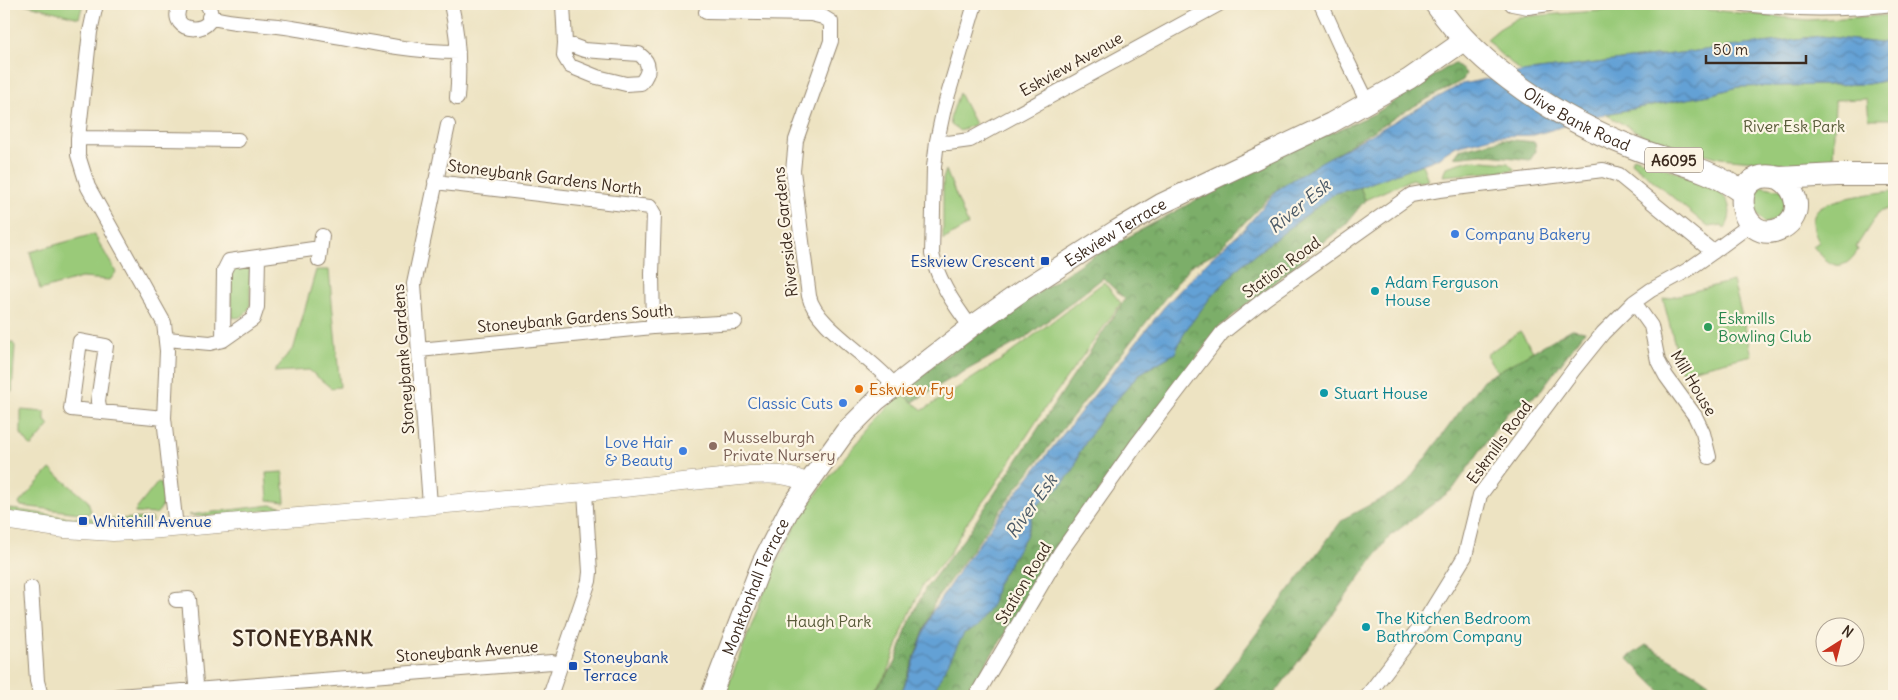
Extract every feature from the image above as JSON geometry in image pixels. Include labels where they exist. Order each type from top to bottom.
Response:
[{"type":"main road","name":"Olive Bank Road","points":[[1436,4],[1465,40],[1498,69],[1553,108],[1633,148],[1697,167],[1728,182],[1744,194]]},
{"type":"main road","name":"Eskview Terrace","points":[[808,483],[845,432],[862,413],[894,385],[971,327],[1068,260],[1161,204],[1331,123],[1368,103],[1410,79],[1465,40]]},
{"type":"main road","points":[[1779,178],[1837,174],[1894,175]]},
{"type":"main road","points":[[1771,176],[1779,178],[1787,182],[1793,189],[1796,197],[1794,215],[1789,222],[1775,230],[1758,229],[1751,224],[1742,209],[1744,194],[1754,180],[1771,176]]},
{"type":"main road","points":[[1796,206],[1814,190],[1871,176]]},
{"type":"main road","name":"Monktonhall Terrace","points":[[712,696],[762,563],[789,510],[808,483]]},
{"type":"street","points":[[96,4],[90,32],[78,138],[78,155],[88,187],[164,323],[166,339],[164,418],[176,528]]},
{"type":"street","points":[[180,4],[177,16],[182,25],[187,28],[198,29],[203,27],[208,11],[228,22],[288,27],[404,49],[458,52]]},
{"type":"street","points":[[451,4],[458,52],[459,76],[457,98]]},
{"type":"street","points":[[563,4],[564,56],[570,66],[597,77],[626,84],[641,83],[648,73],[649,65],[644,57],[639,54],[584,50],[565,43]]},
{"type":"street","points":[[971,327],[944,287],[932,254],[934,167],[937,141],[944,108],[974,4]]},
{"type":"street","name":"Eskview Avenue","points":[[937,141],[948,143],[970,140],[1219,4]]},
{"type":"street","points":[[1321,4],[1368,103]]},
{"type":"street","points":[[1512,4],[1528,7],[1549,4]]},
{"type":"street","points":[[1743,4],[1789,9],[1894,4]]},
{"type":"street","name":"Riverside Gardens","points":[[706,12],[811,14],[824,17],[830,22],[831,41],[796,140],[793,171],[810,303],[820,318],[880,369],[894,385]]},
{"type":"street","name":"Stoneybank Gardens","points":[[430,505],[414,284],[448,125]]},
{"type":"street","points":[[78,138],[229,144]]},
{"type":"street","name":"Station Road","points":[[976,696],[1060,553],[1137,444],[1222,333],[1266,298],[1411,195],[1603,170],[1619,175],[1707,245],[1713,252]]},
{"type":"street","name":"Stoneybank Gardens North","points":[[435,182],[650,207],[654,214],[652,327]]},
{"type":"street","points":[[1713,252],[1751,224]]},
{"type":"street","points":[[223,340],[224,271],[229,261],[321,248]]},
{"type":"street","name":"Eskmills Road","points":[[1367,696],[1428,616],[1465,556],[1480,496],[1586,354],[1619,316],[1634,302],[1651,290],[1686,271],[1713,252]]},
{"type":"street","points":[[166,339],[210,342],[223,340],[253,319],[257,307],[258,257]]},
{"type":"street","name":"Mill House","points":[[1634,302],[1651,326],[1658,361],[1666,376],[1696,416],[1703,433],[1709,457]]},
{"type":"street","name":"Stoneybank Gardens South","points":[[419,350],[652,327],[735,322]]},
{"type":"street","points":[[100,411],[98,401],[106,346],[80,341],[71,409],[164,418]]},
{"type":"street","points":[[4,520],[65,529],[113,532],[585,492],[777,473],[808,483]]},
{"type":"street","points":[[550,696],[589,581],[585,492]]},
{"type":"street","points":[[31,588],[37,681],[41,696]]},
{"type":"street","points":[[176,600],[188,599],[197,693]]},
{"type":"street","name":"Stoneybank Avenue","points":[[118,696],[197,693],[552,662],[560,664]]},
{"type":"green space","points":[[25,4],[83,4],[79,18]]},
{"type":"green space","points":[[1650,7],[1701,9],[1808,20],[1894,15],[1894,40],[1880,43],[1821,36],[1522,72],[1498,52],[1487,39],[1519,17]]},
{"type":"green space","points":[[1454,63],[1466,73],[1463,80],[1409,109],[1276,190],[1216,252],[1190,266],[1016,489],[935,601],[900,696],[871,696],[895,664],[906,630],[925,589],[966,536],[1125,299],[1103,278],[1025,338],[913,402],[900,393],[937,362],[1086,260],[1264,163],[1376,113]]},
{"type":"green space","name":"River Esk Park","points":[[1894,79],[1894,119],[1869,119],[1867,99],[1835,100],[1833,164],[1807,166],[1720,158],[1648,138],[1605,114],[1709,95],[1738,87],[1868,84]]},
{"type":"green space","points":[[959,93],[975,124],[960,131],[951,125],[950,119]]},
{"type":"green space","points":[[1503,139],[1535,142],[1536,151],[1530,160],[1482,154],[1454,157],[1459,150]]},
{"type":"green space","points":[[1633,157],[1698,180],[1718,191],[1725,198],[1729,206],[1729,217],[1725,229],[1722,225],[1708,227],[1631,162]]},
{"type":"green space","points":[[1470,160],[1508,163],[1515,170],[1443,176],[1446,167]]},
{"type":"green space","points":[[1422,164],[1428,180],[1419,182],[1412,179],[1365,200],[1360,187]]},
{"type":"green space","points":[[946,170],[968,225],[943,240],[943,179]]},
{"type":"green space","points":[[1759,186],[1783,190],[1786,214],[1765,224],[1748,201]]},
{"type":"green space","points":[[1360,187],[1365,200],[1346,224],[1219,327],[1112,472],[986,663],[967,696],[931,696],[964,632],[993,603],[997,584],[1026,536],[1035,507],[1060,487],[1074,469],[1079,453],[1101,418],[1139,374],[1175,353],[1185,331],[1210,298],[1240,266],[1335,193]]},
{"type":"green space","points":[[1894,191],[1894,206],[1878,213],[1856,247],[1858,250],[1846,263],[1835,265],[1824,258],[1813,246],[1819,242],[1814,230],[1813,221],[1815,213],[1823,205],[1854,197]]},
{"type":"green space","points":[[94,234],[116,272],[110,280],[81,278],[40,290],[30,252]]},
{"type":"green space","points":[[233,263],[248,263],[250,267],[250,306],[245,314],[238,318],[232,317],[231,313],[230,269]]},
{"type":"green space","points":[[316,270],[329,270],[340,387],[331,388],[309,370],[274,372],[294,347]]},
{"type":"green space","name":"Eskmills Bowling Club","points":[[1733,281],[1752,355],[1682,372],[1663,299]]},
{"type":"green space","name":"Haugh Park","points":[[1104,282],[1121,303],[1045,408],[991,491],[966,524],[948,556],[923,584],[903,629],[888,672],[870,696],[724,696],[772,572],[801,515],[839,464],[900,393],[923,410],[1004,358]]},
{"type":"green space","points":[[1572,329],[1585,331],[1538,394],[1507,413],[1453,489],[1390,536],[1273,696],[1213,696],[1229,670],[1343,519],[1404,487],[1483,380]]},
{"type":"green space","points":[[1520,331],[1533,351],[1498,372],[1486,355]]},
{"type":"green space","points":[[12,342],[15,346],[12,392],[4,391],[4,344]]},
{"type":"green space","points":[[21,410],[45,412],[45,421],[50,425],[31,447],[21,434]]},
{"type":"green space","points":[[50,469],[88,501],[91,511],[88,514],[21,506],[19,503]]},
{"type":"green space","points":[[283,472],[285,502],[268,500],[266,473]]},
{"type":"green space","points":[[158,482],[161,483],[163,496],[163,504],[159,511],[156,514],[135,513],[135,511]]},
{"type":"green space","points":[[271,505],[281,507],[281,509],[201,517],[189,515]]},
{"type":"green space","points":[[4,508],[65,517],[108,519],[152,518],[152,521],[108,523],[66,521],[4,512]]},
{"type":"green space","points":[[1646,645],[1696,674],[1727,696],[1665,696],[1627,658]]},
{"type":"water","name":"River Esk","points":[[1821,36],[1880,43],[1894,40],[1894,79],[1868,84],[1738,87],[1709,95],[1605,114],[1534,135],[1496,136],[1456,146],[1436,159],[1360,187],[1335,193],[1240,266],[1210,298],[1185,331],[1175,353],[1139,374],[1101,418],[1079,453],[1074,469],[1060,487],[1035,507],[1026,536],[997,584],[993,603],[977,628],[964,633],[931,696],[896,696],[903,689],[932,612],[963,565],[1010,501],[1165,306],[1208,261],[1245,228],[1277,190],[1321,162],[1462,84],[1522,72]]},
{"type":"place","name":"Company Bakery","points":[[1455,234]]},
{"type":"place","name":"Eskview Crescent","points":[[1045,261]]},
{"type":"place","name":"Adam Ferguson House","points":[[1375,291]]},
{"type":"place","name":"Eskmills Bowling Club","points":[[1708,327]]},
{"type":"place","name":"Eskview Fry","points":[[859,389]]},
{"type":"place","name":"Stuart House","points":[[1324,393]]},
{"type":"place","name":"Classic Cuts","points":[[843,403]]},
{"type":"place","name":"Musselburgh Private Nursery","points":[[713,446]]},
{"type":"place","name":"Love Hair & Beauty","points":[[683,451]]},
{"type":"place","name":"Whitehill Avenue","points":[[83,521]]},
{"type":"place","name":"The Kitchen Bedroom Bathroom Company","points":[[1366,627]]},
{"type":"place","name":"Stoneybank Terrace","points":[[573,666]]},
{"type":"district","name":"STONEYBANK","points":[[303,638]]}]
